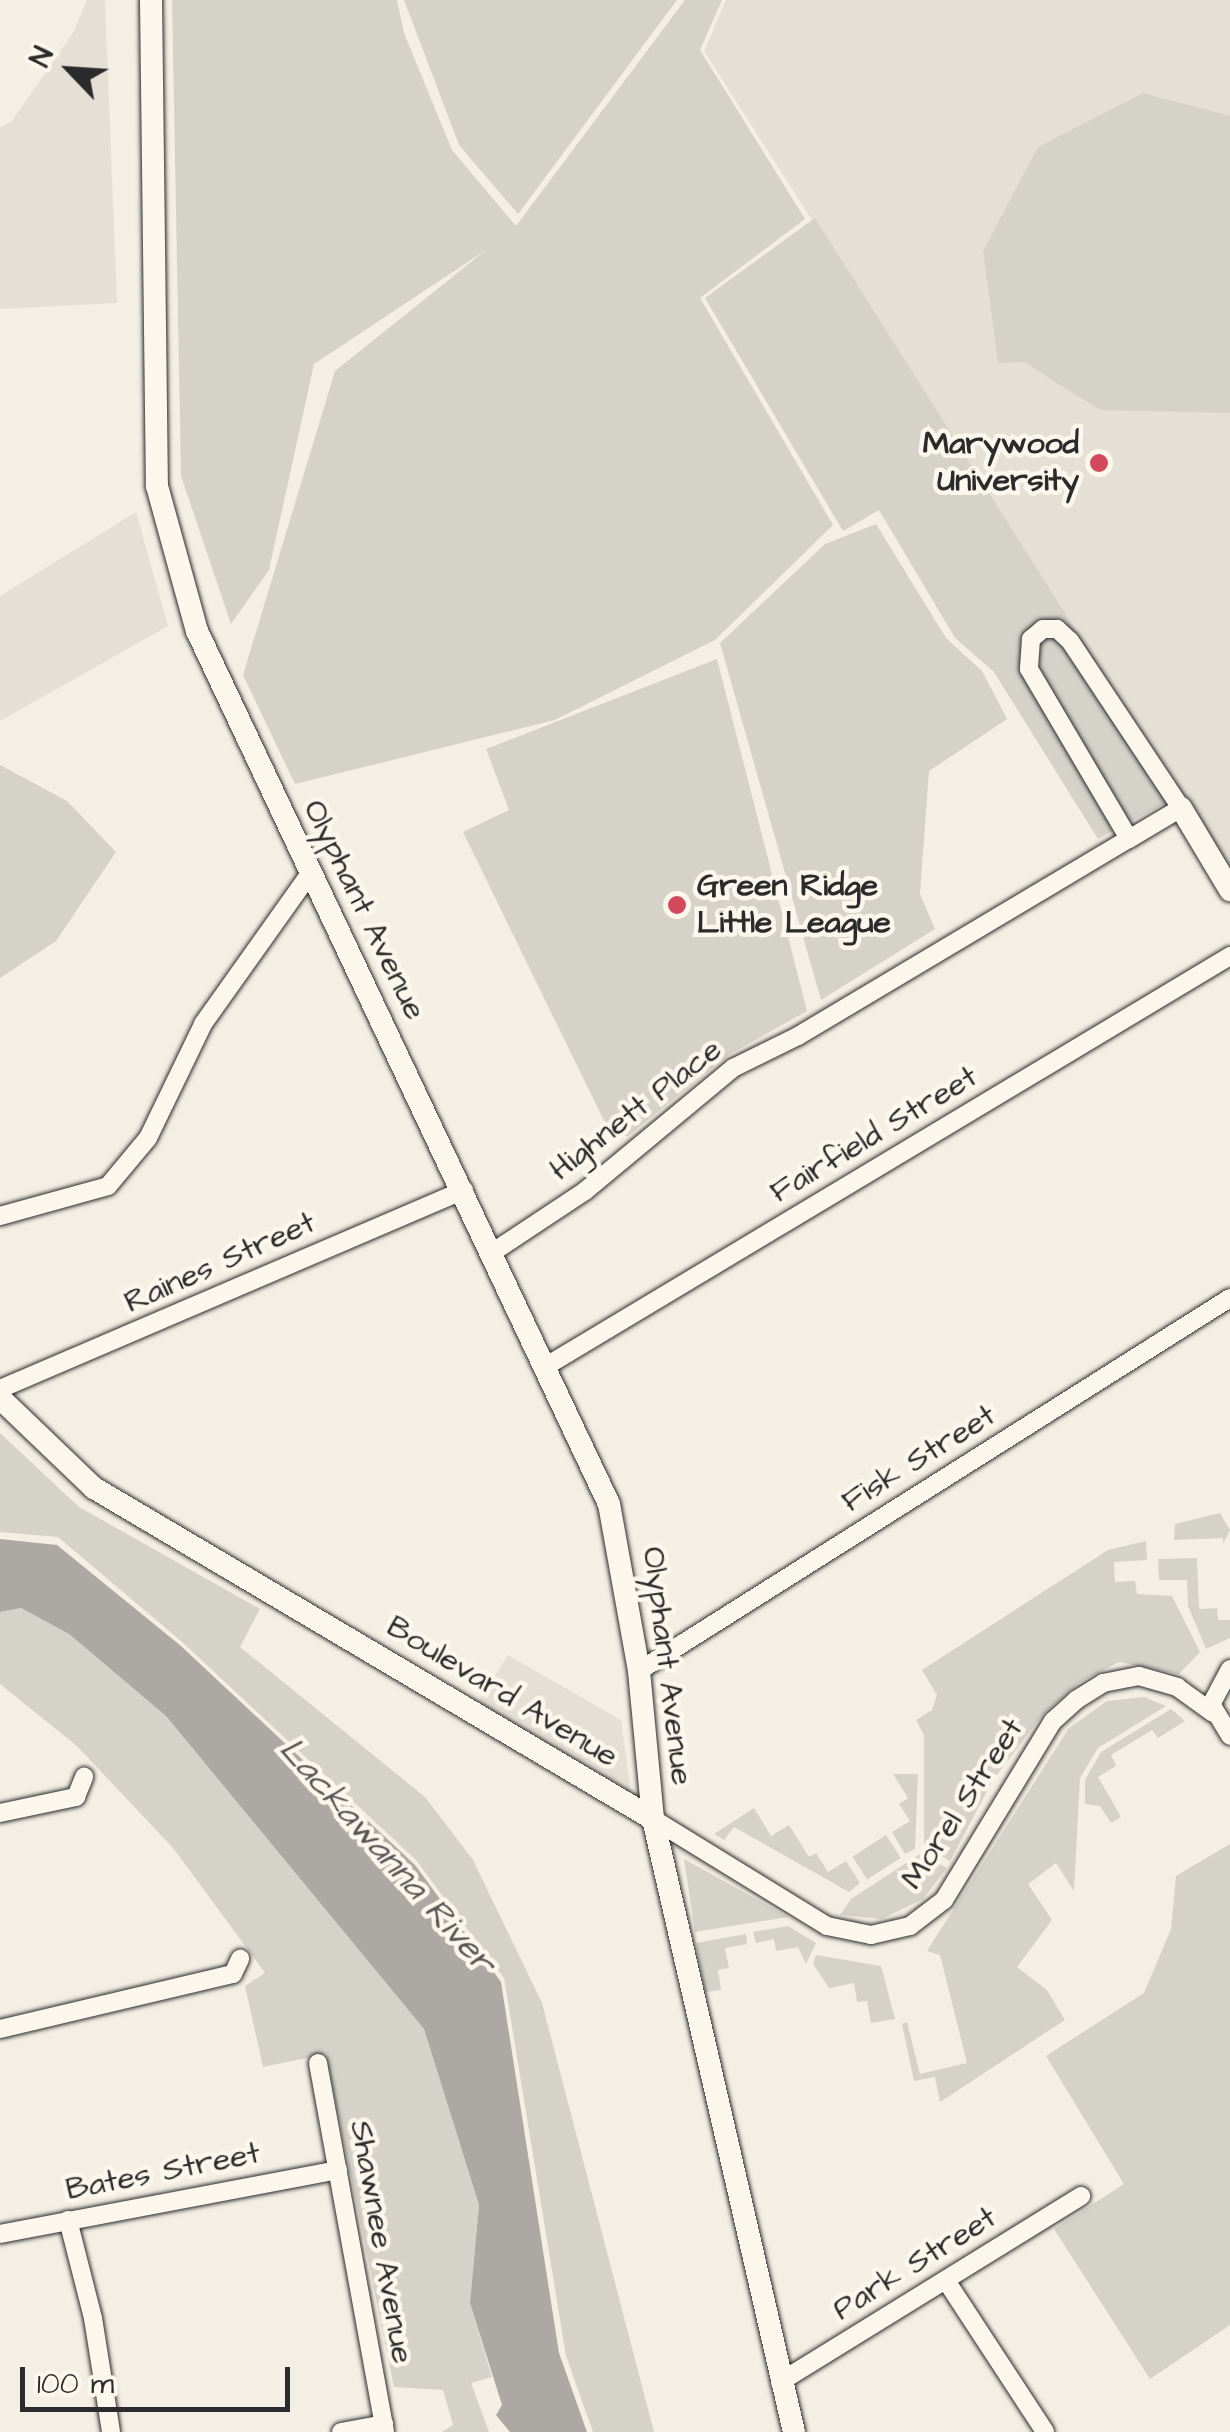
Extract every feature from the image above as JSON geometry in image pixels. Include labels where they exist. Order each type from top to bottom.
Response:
[{"type":"street","name":"Olyphant Avenue","points":[[151,0],[157,486],[197,630],[309,875],[548,1365],[610,1504],[640,1671],[653,1819]]},
{"type":"street","points":[[1129,839],[1029,669],[1031,639],[1043,629],[1057,629],[1070,641],[1181,808],[1230,890]]},
{"type":"street","name":"Highnett Place","points":[[493,1252],[584,1191],[733,1068],[1181,808]]},
{"type":"street","points":[[0,1216],[108,1186],[148,1138],[203,1024],[309,875]]},
{"type":"street","name":"Fairfield Street","points":[[548,1365],[1230,956]]},
{"type":"street","name":"Raines Street","points":[[0,1389],[464,1190]]},
{"type":"street","name":"Fisk Street","points":[[640,1671],[1230,1298]]},
{"type":"street","name":"Boulevard Avenue","points":[[0,1398],[94,1488],[653,1819]]},
{"type":"street","points":[[1213,1713],[1213,1690],[1230,1669]]},
{"type":"street","name":"Morel Street","points":[[653,1819],[828,1926],[871,1935],[910,1926],[944,1900],[1042,1737],[1076,1700],[1102,1683],[1140,1676],[1177,1688],[1213,1713],[1230,1736]]},
{"type":"street","points":[[0,1814],[76,1796],[84,1778]]},
{"type":"street","points":[[653,1819],[794,2432]]},
{"type":"street","points":[[0,2029],[233,1974],[240,1959]]},
{"type":"street","name":"Shawnee Avenue","points":[[318,2063],[385,2428]]},
{"type":"street","name":"Bates Street","points":[[0,2234],[338,2170]]},
{"type":"street","name":"Park Street","points":[[780,2382],[948,2282],[1081,2196]]},
{"type":"street","points":[[68,2220],[93,2318],[111,2432]]},
{"type":"street","points":[[948,2282],[1045,2432]]},
{"type":"street","points":[[341,2432],[385,2428]]},
{"type":"shaded area","points":[[87,0],[105,0],[117,303],[0,309],[0,127],[11,122],[73,33]]},
{"type":"shaded area","points":[[172,0],[397,0],[404,33],[452,150],[516,226],[685,0],[722,0],[700,50],[805,219],[700,298],[833,525],[715,640],[555,720],[295,784],[243,675],[335,371],[486,250],[314,364],[269,570],[231,624],[181,476]]},
{"type":"shaded area","points":[[404,0],[677,0],[518,214],[459,145]]},
{"type":"shaded area","name":"Marywood University","points":[[726,0],[1230,0],[1230,874],[704,51]]},
{"type":"shaded area","points":[[1143,93],[1230,116],[1230,413],[1100,410],[1024,362],[998,363],[983,251],[1038,147]]},
{"type":"shaded area","points":[[815,218],[1180,795],[1098,839],[994,672],[955,638],[879,510],[843,531],[705,298]]},
{"type":"shaded area","points":[[136,512],[168,626],[0,721],[0,596]]},
{"type":"shaded area","points":[[876,524],[946,638],[982,671],[1007,719],[929,771],[920,894],[935,929],[821,1000],[720,643],[825,544]]},
{"type":"shaded area","points":[[717,659],[807,1011],[727,1056],[628,1136],[611,1135],[463,832],[509,810],[486,749]]},
{"type":"shaded area","points":[[0,765],[67,801],[116,852],[56,941],[0,978]]},
{"type":"shaded area","points":[[0,1433],[79,1507],[260,1609],[240,1647],[425,1797],[473,1860],[542,2003],[654,2432],[593,2432],[566,2356],[504,1978],[416,1860],[181,1641],[58,1537],[0,1532]]},
{"type":"shaded area","points":[[1220,1513],[1230,1530],[1223,1544],[1223,1538],[1174,1540],[1175,1524]]},
{"type":"shaded area","points":[[1146,1541],[1147,1560],[1114,1562],[1115,1582],[1135,1581],[1137,1594],[1172,1596],[1200,1652],[1179,1674],[1119,1662],[1080,1682],[1044,1713],[993,1780],[950,1861],[924,1845],[924,1735],[916,1720],[932,1710],[937,1695],[922,1670],[1108,1550]]},
{"type":"shaded area","points":[[1197,1558],[1199,1609],[1217,1608],[1218,1620],[1230,1620],[1230,1638],[1206,1649],[1188,1606],[1187,1580],[1159,1580],[1158,1559]]},
{"type":"shaded area","points":[[21,1608],[69,1634],[166,1716],[424,2029],[479,2205],[470,2303],[492,2377],[471,2383],[489,2432],[442,2432],[453,2425],[443,2390],[394,2387],[326,2054],[263,2067],[245,1986],[265,1973],[174,1849],[77,1746],[0,1684],[0,1612]]},
{"type":"shaded area","points":[[508,1655],[621,1720],[631,1793],[478,1702]]},
{"type":"shaded area","points":[[1144,1697],[1166,1706],[1098,1748],[1080,1778],[1074,1891],[1056,1863],[1028,1884],[1052,1920],[1017,1967],[1047,1990],[1065,2020],[940,2102],[935,2077],[914,2081],[902,2024],[907,2022],[920,2074],[967,2063],[940,1955],[927,1951],[1069,1728],[1107,1701]]},
{"type":"shaded area","points":[[1171,1709],[1185,1721],[1158,1738],[1152,1730],[1111,1755],[1116,1766],[1098,1777],[1121,1817],[1111,1823],[1100,1806],[1085,1804],[1085,1780],[1101,1752]]},
{"type":"shaded area","points":[[893,1774],[918,1774],[915,1849],[905,1854],[892,1832],[910,1821],[899,1804],[908,1798]]},
{"type":"shaded area","points":[[754,1808],[771,1836],[789,1825],[809,1857],[816,1853],[828,1872],[846,1861],[860,1883],[849,1892],[734,1827],[724,1840],[714,1834]]},
{"type":"shaded area","points":[[886,1835],[901,1858],[867,1879],[852,1857]]},
{"type":"shaded area","points":[[1230,1844],[1230,2325],[1150,2379],[1054,2229],[1124,2184],[1046,2056],[1144,1993],[1171,1929],[1176,1876]]},
{"type":"shaded area","points":[[920,1854],[947,1868],[923,1899],[882,1919],[840,1915],[851,1899]]},
{"type":"shaded area","points":[[684,1859],[788,1917],[695,1932]]},
{"type":"shaded area","points":[[788,1926],[816,1943],[806,1964],[798,1947],[776,1951],[774,1939],[756,1943],[753,1932]]},
{"type":"shaded area","points":[[746,1934],[747,1944],[725,1948],[729,1968],[718,1970],[721,1990],[705,1992],[696,1943]]},
{"type":"shaded area","points":[[816,1955],[881,1966],[895,2019],[871,2023],[867,2001],[857,2002],[854,1983],[829,1988],[813,1964]]},
{"type":"water","name":"Lackawanna River","points":[[0,1539],[57,1545],[181,1646],[415,1865],[501,1982],[559,2353],[587,2432],[510,2432],[496,2415],[502,2405],[470,2303],[479,2205],[424,2029],[166,1716],[69,1634],[21,1608],[0,1612]]},
{"type":"place","name":"Marywood University","points":[[1099,463]]},
{"type":"place","name":"Green Ridge Little League","points":[[677,905]]}]
